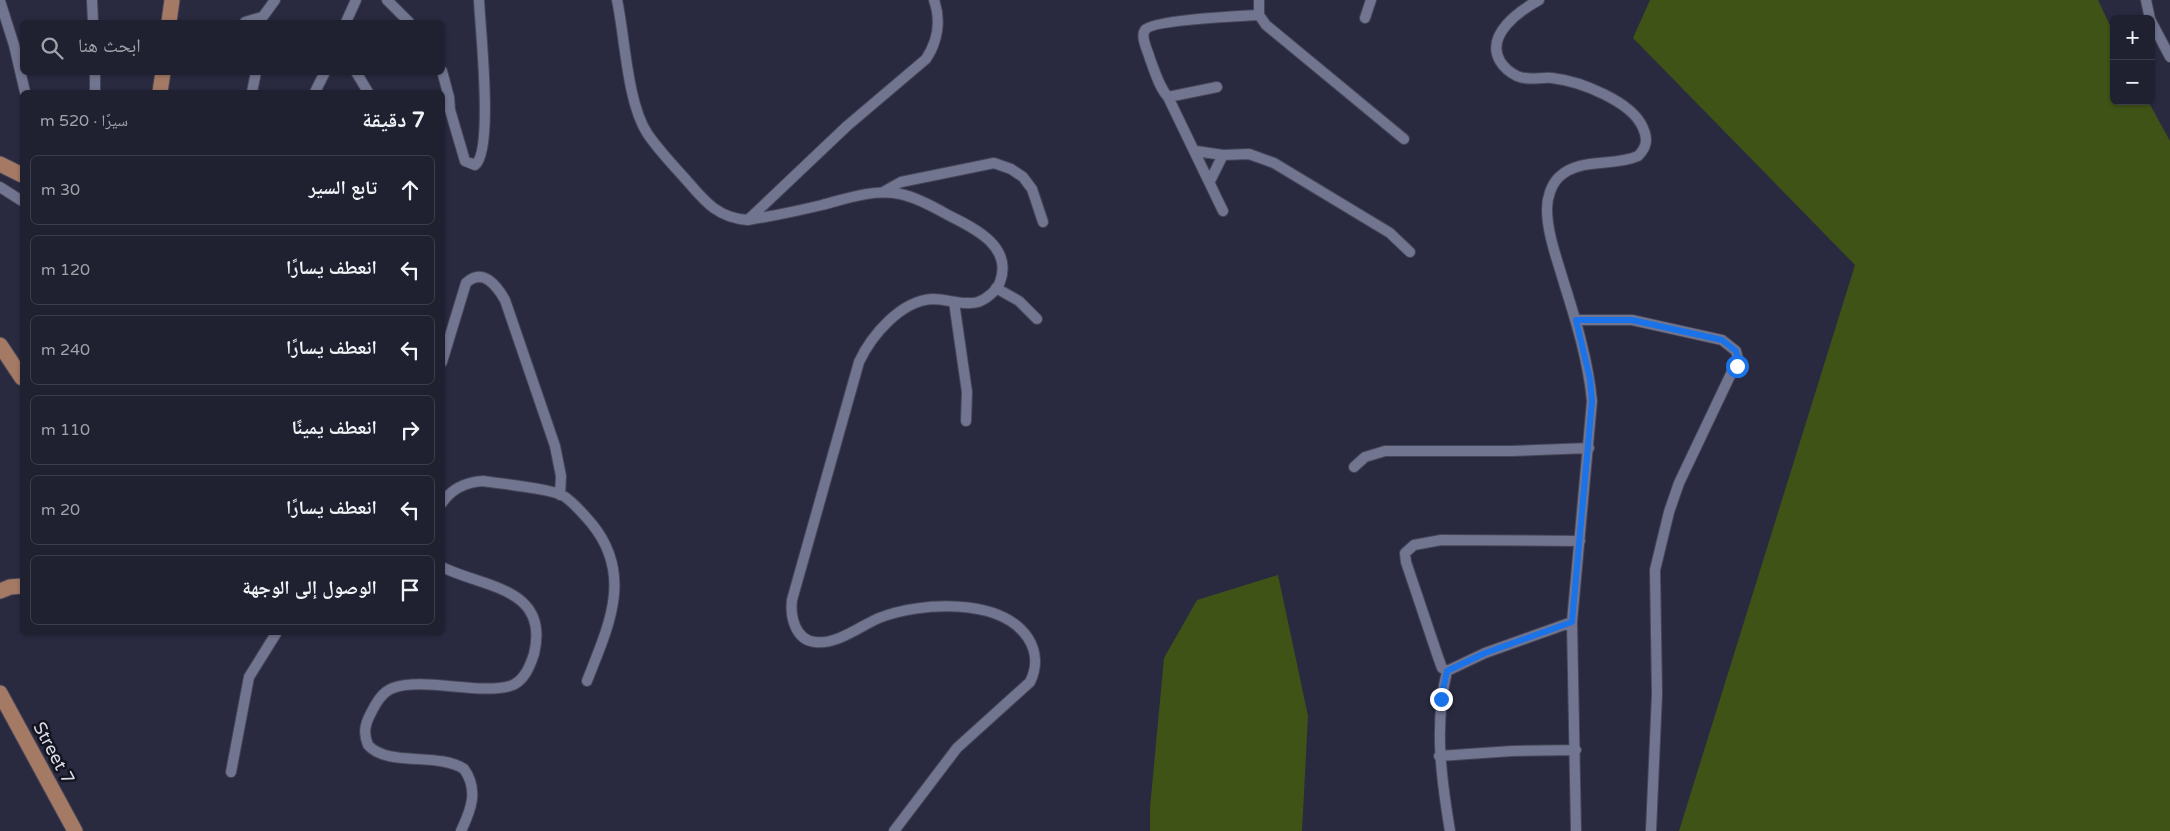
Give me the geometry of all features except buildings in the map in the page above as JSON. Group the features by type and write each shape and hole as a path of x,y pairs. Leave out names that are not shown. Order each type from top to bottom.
{"main road":[{"path":"169,20 172,0"},
{"path":"160,90 163,75"},
{"path":"0,164 20,174"},
{"path":"0,345 20,375"},
{"path":"0,591 10,587 20,586"},
{"name":"Street 7","path":"0,693 75,831"}],"street":[{"path":"92,0 93,20"},
{"path":"261,20 275,0"},
{"path":"347,20 356,0"},
{"path":"387,0 407,20"},
{"path":"443,75 449,97 450,110 465,161 475,165 480,157 485,114 479,0"},
{"path":"617,0 633,93 646,132 703,198 729,218 748,220 860,194 883,192 901,194 987,237 1001,256 1003,272 996,288 986,298 978,302 930,299 909,307 879,329 866,348 859,362 792,600 793,622 801,634 814,642 831,640 878,619 904,610 943,606 972,608 990,612 1008,620 1018,626 1032,646 1035,672 1030,682 957,748 894,831"},
{"path":"748,220 848,126 926,59 933,48 937,33 938,12 934,0"},
{"path":"1259,0 1259,15 1266,25 1404,139"},
{"path":"1365,18 1371,0"},
{"path":"1539,0 1528,6 1504,27 1496,48 1501,63 1516,76 1526,79 1564,80 1580,84 1607,96 1634,115 1642,126 1646,137 1646,146 1638,156 1585,165 1569,170 1559,177 1552,186 1548,198 1548,220 1576,320 1590,379 1592,401 1590,448 1572,622 1576,750 1576,831"},
{"path":"2146,0 2150,15"},
{"path":"0,1 20,71"},
{"path":"1223,211 1196,151 1160,85 1143,37 1147,28 1168,22 1259,15"},
{"path":"2155,28 2170,57"},
{"path":"21,75 25,90"},
{"path":"95,75 95,90"},
{"path":"253,90 256,75"},
{"path":"316,90 324,75"},
{"path":"358,75 367,90"},
{"path":"1168,97 1218,87"},
{"path":"1196,151 1223,155 1250,154 1274,163 1390,233 1410,252"},
{"path":"1210,181 1223,155"},
{"path":"883,192 901,182 994,163 1011,169 1022,177 1032,189 1043,222"},
{"path":"0,188 20,200"},
{"path":"445,352 463,290 471,279 487,278 500,290 505,300 555,446 561,476 560,495"},
{"path":"996,288 1019,301 1037,319"},
{"path":"954,302 967,392 966,421"},
{"path":"1576,320 1632,320 1722,340 1736,351 1738,359 1679,483 1669,512 1655,570 1657,694 1651,831"},
{"path":"1354,467 1365,457 1385,451 1590,448"},
{"path":"445,498 448,494 461,486 483,481 560,495 576,506 602,538 615,578 611,615 586,681"},
{"path":"1447,671 1440,663 1406,562 1405,553 1408,549 1416,544 1441,540 1580,540"},
{"path":"445,569 457,575 506,590 528,607 536,631 535,648 528,669 518,681 500,688 413,686 394,688 379,699 368,720 364,733 368,745 379,753 446,761 464,769 473,786 473,797 461,831"},
{"path":"1447,671 1485,653 1572,622"},
{"path":"230,772 249,677 275,635"},
{"path":"1447,671 1441,699 1439,756 1450,831"},
{"path":"1439,756 1484,752 1576,750"}],"green space":[{"path":"1650,0 2098,0 2110,26 2110,105 2150,105 2170,141 2170,831 1679,831 1855,265 1633,38"},
{"path":"1278,575 1308,716 1302,831 1150,831 1150,808 1164,658 1197,600"}],"route":[{"path":"1441,699 1447,671 1485,653 1572,622 1590,448 1592,401 1590,379 1576,320 1612,319 1654,323 1722,340 1730,344 1738,354 1737,366"}]}
